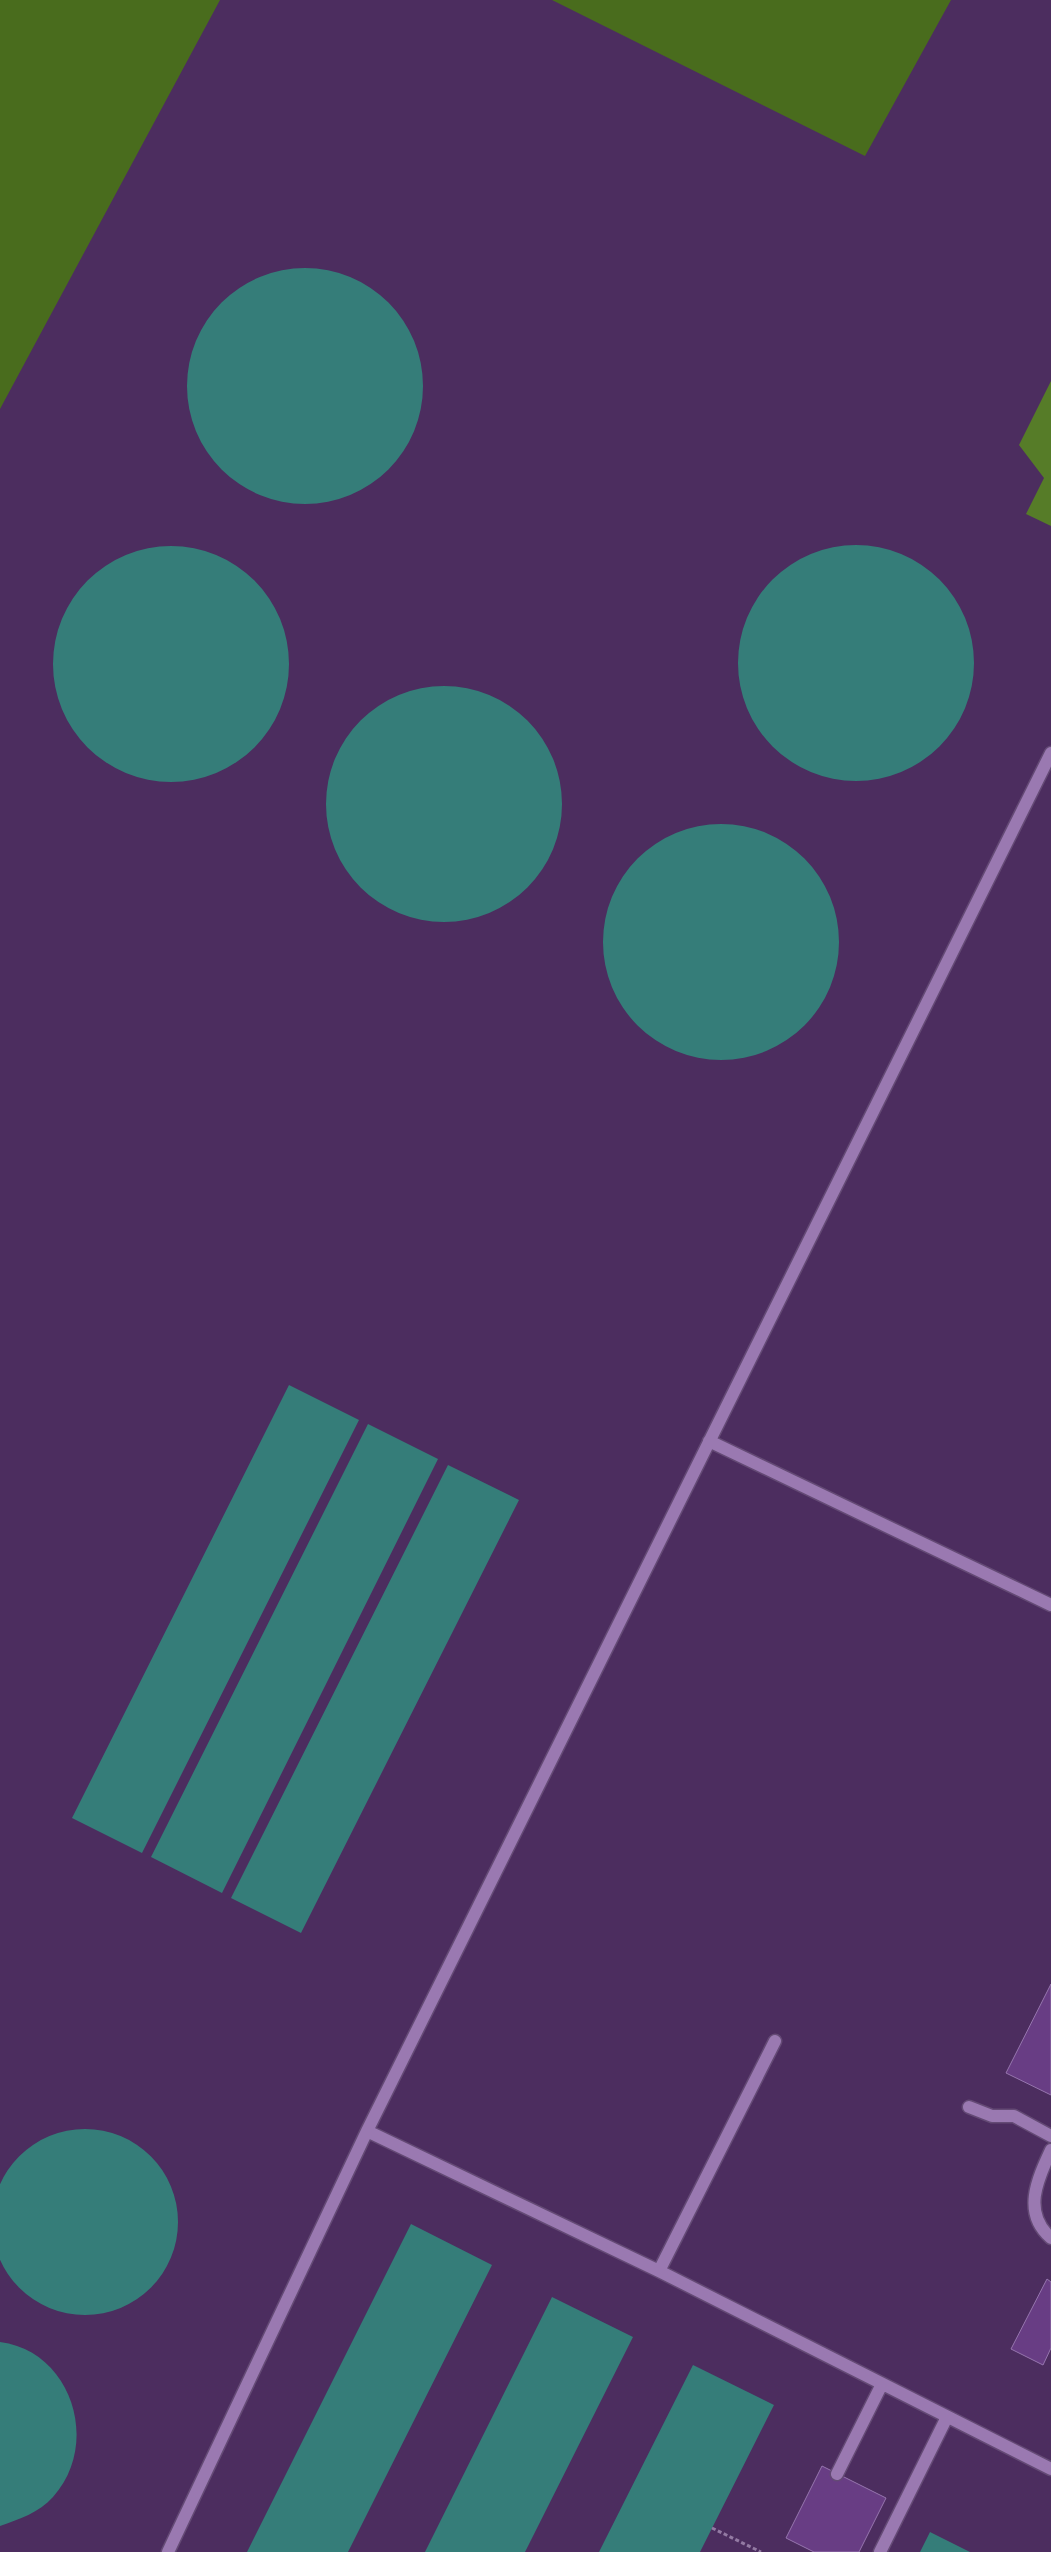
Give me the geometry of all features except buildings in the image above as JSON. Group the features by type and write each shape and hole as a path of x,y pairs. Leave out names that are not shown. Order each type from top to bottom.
{"lane":[{"path":"168,2552 367,2131 1051,753"},
{"path":"709,1441 1051,1605"},
{"path":"659,2271 775,2041"},
{"path":"969,2107 992,2116 1014,2116 1051,2136"},
{"path":"367,2131 659,2271 1051,2469"},
{"path":"1051,2150 1044,2165 1032,2204 1036,2219 1043,2231 1051,2238"},
{"path":"837,2474 882,2384"},
{"path":"880,2552 947,2417"}],"path":[{"path":"712,2528 761,2552"}],"green space":[{"path":"0,0 220,0 0,409"},
{"path":"552,0 951,0 865,156"},
{"path":"1051,381 1051,526 1026,514 1044,478 1019,445"}],"shaded area":[{"path":"305,268 328,270 361,282 380,295 396,311 409,330 418,352 423,386 421,409 409,442 396,461 380,477 361,490 339,499 305,504 282,502 249,490 230,477 214,461 201,442 192,420 187,386 189,363 201,330 214,311 230,295 249,282 271,273"},
{"path":"856,545 879,547 912,559 931,572 947,588 960,607 969,629 974,663 972,686 960,719 947,738 931,754 912,767 890,776 856,781 833,779 800,767 781,754 765,738 752,719 743,697 738,663 740,640 752,607 765,588 781,572 800,559 822,550"},
{"path":"171,546 194,548 227,560 246,573 262,589 275,608 284,630 289,664 287,687 275,720 262,739 246,755 227,768 205,777 171,782 148,780 115,768 96,755 80,739 67,720 58,698 53,664 55,641 67,608 80,589 96,573 115,560 137,551"},
{"path":"444,686 467,688 500,700 519,713 535,729 548,748 557,770 562,804 560,827 548,860 535,879 519,895 500,908 478,917 444,922 421,920 388,908 369,895 353,879 340,860 331,838 326,804 328,781 340,748 353,729 369,713 388,700 410,691"},
{"path":"721,824 744,826 777,838 796,851 812,867 825,886 834,908 839,942 837,965 825,998 812,1017 796,1033 777,1046 755,1055 721,1060 698,1058 665,1046 646,1033 630,1017 617,998 608,976 603,942 605,919 617,886 630,867 646,851 665,838 687,829"},
{"path":"289,1385 359,1420 142,1853 72,1818"},
{"path":"368,1424 438,1459 222,1893 151,1857"},
{"path":"448,1465 519,1500 301,1933 231,1898"},
{"path":"85,2129 112,2133 129,2140 144,2150 157,2163 167,2178 174,2195 178,2222 174,2249 167,2266 157,2281 144,2294 129,2304 112,2311 85,2315 58,2311 41,2304 26,2294 13,2281 3,2266 -4,2249 -8,2222 -4,2195 3,2178 13,2163 26,2150 41,2140 58,2133"},
{"path":"411,2224 492,2265 348,2552 247,2552"},
{"path":"552,2297 633,2337 525,2552 425,2552"},
{"path":"0,2342 25,2349 45,2363 61,2381 72,2403 76,2427 75,2452 67,2475 53,2497 35,2511 0,2526"},
{"path":"693,2365 774,2405 700,2552 599,2552"},
{"path":"930,2532 970,2552 920,2552"}]}
